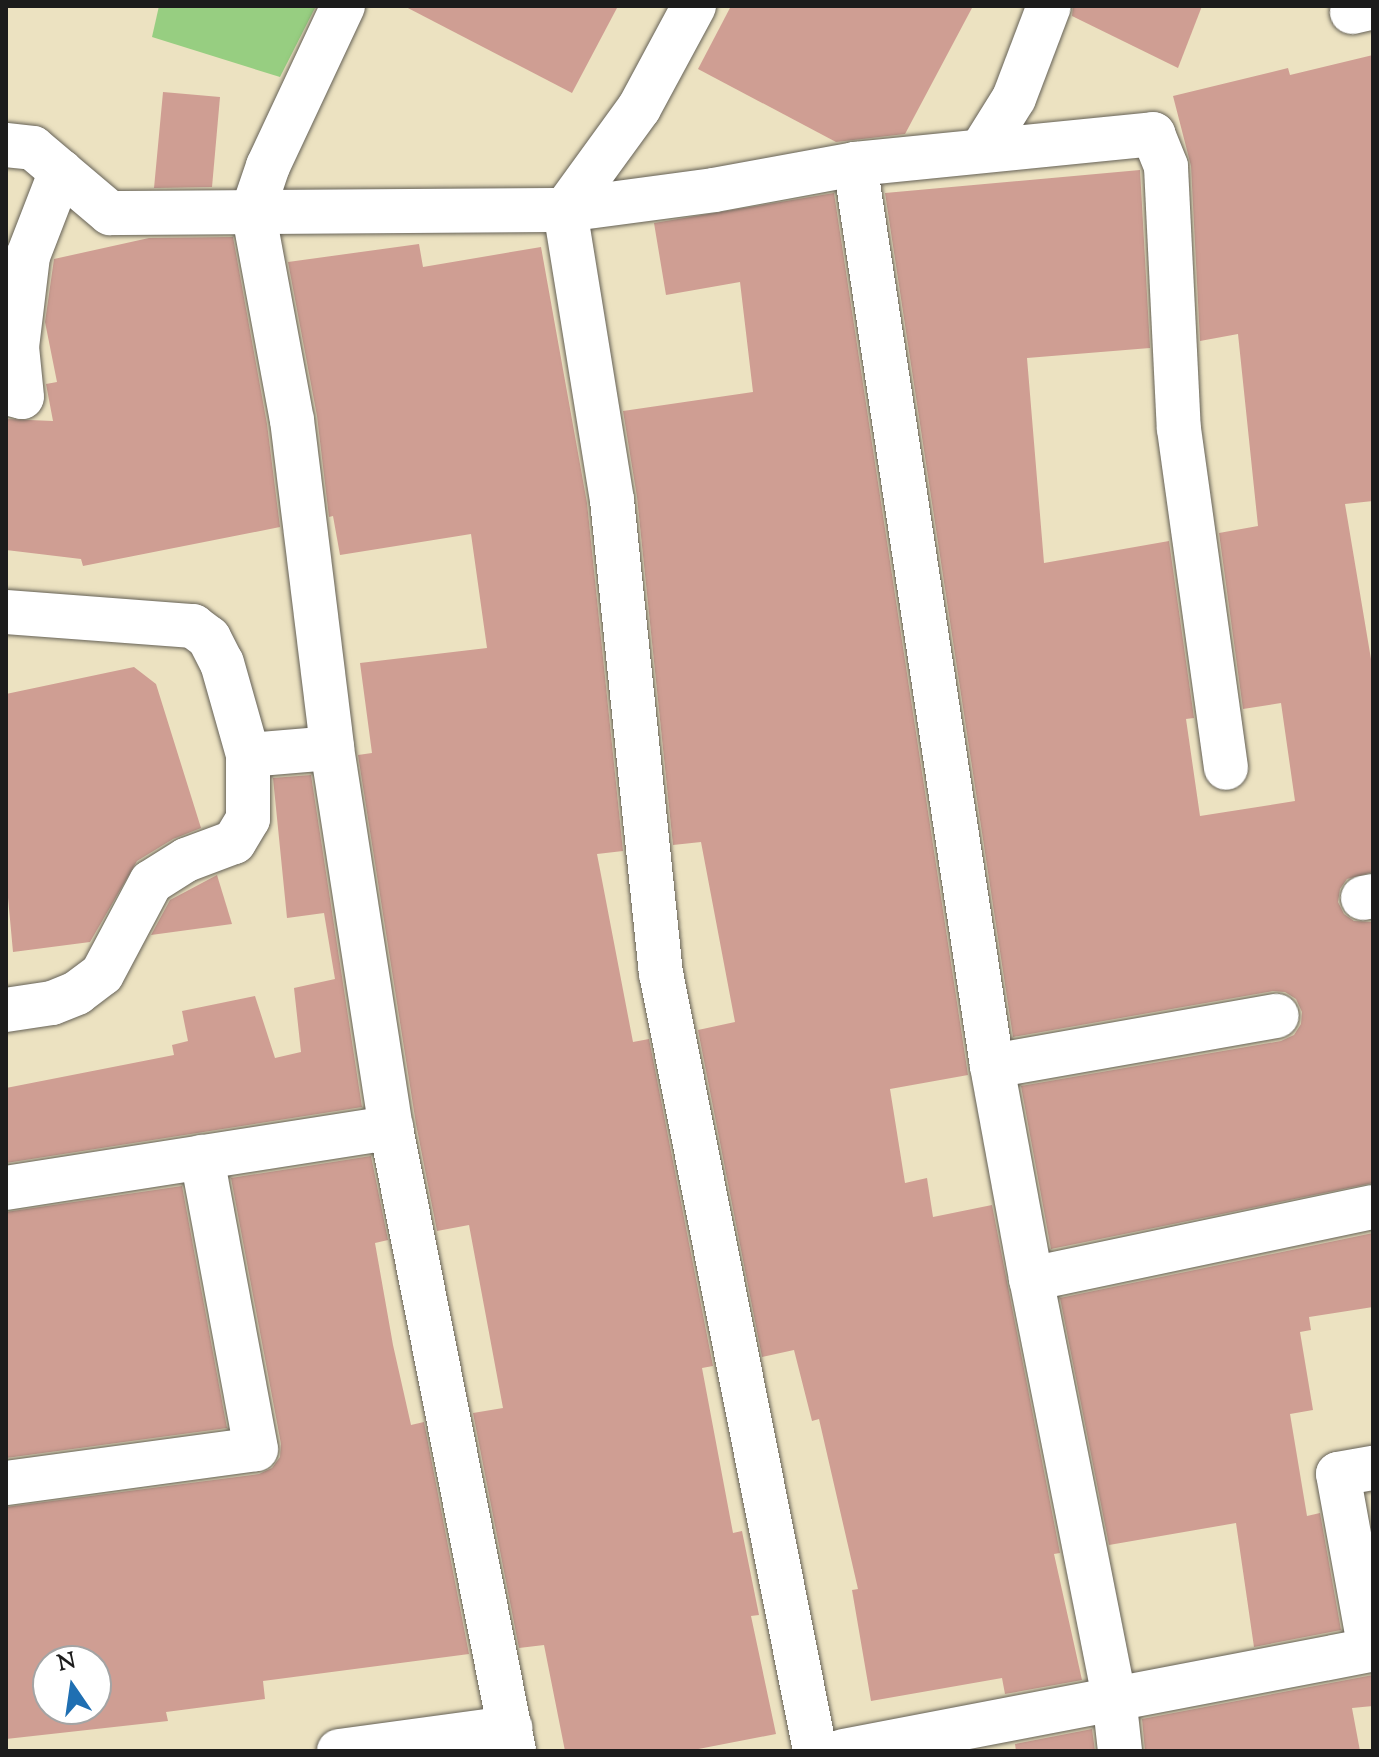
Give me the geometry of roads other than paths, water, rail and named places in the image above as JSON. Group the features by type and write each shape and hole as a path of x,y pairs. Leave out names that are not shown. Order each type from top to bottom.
{"street":[{"path":"339,1751 512,1739 391,1128 332,748 292,420 253,210 268,166 343,6"},
{"path":"694,6 639,108 565,210 612,500 661,973 815,1751"},
{"path":"981,151 1014,98 1049,6"},
{"path":"6,145 33,148 110,213 565,210 714,190 855,164 1153,134 1166,167 1179,429 1226,768"},
{"path":"855,164 992,1066 1114,1697 1120,1751"},
{"path":"6,393 22,397 17,347 28,256 61,171"},
{"path":"6,612 193,626 209,638 222,663 248,755 248,819 234,842 186,860 151,882 102,974 77,993 52,1003 6,1010"},
{"path":"248,755 332,748"},
{"path":"992,1066 1277,1016"},
{"path":"6,1188 391,1128"},
{"path":"6,1483 256,1449 202,1157"},
{"path":"1031,1279 1373,1207"},
{"path":"843,1751 1370,1650 1338,1474 1373,1468"}]}
